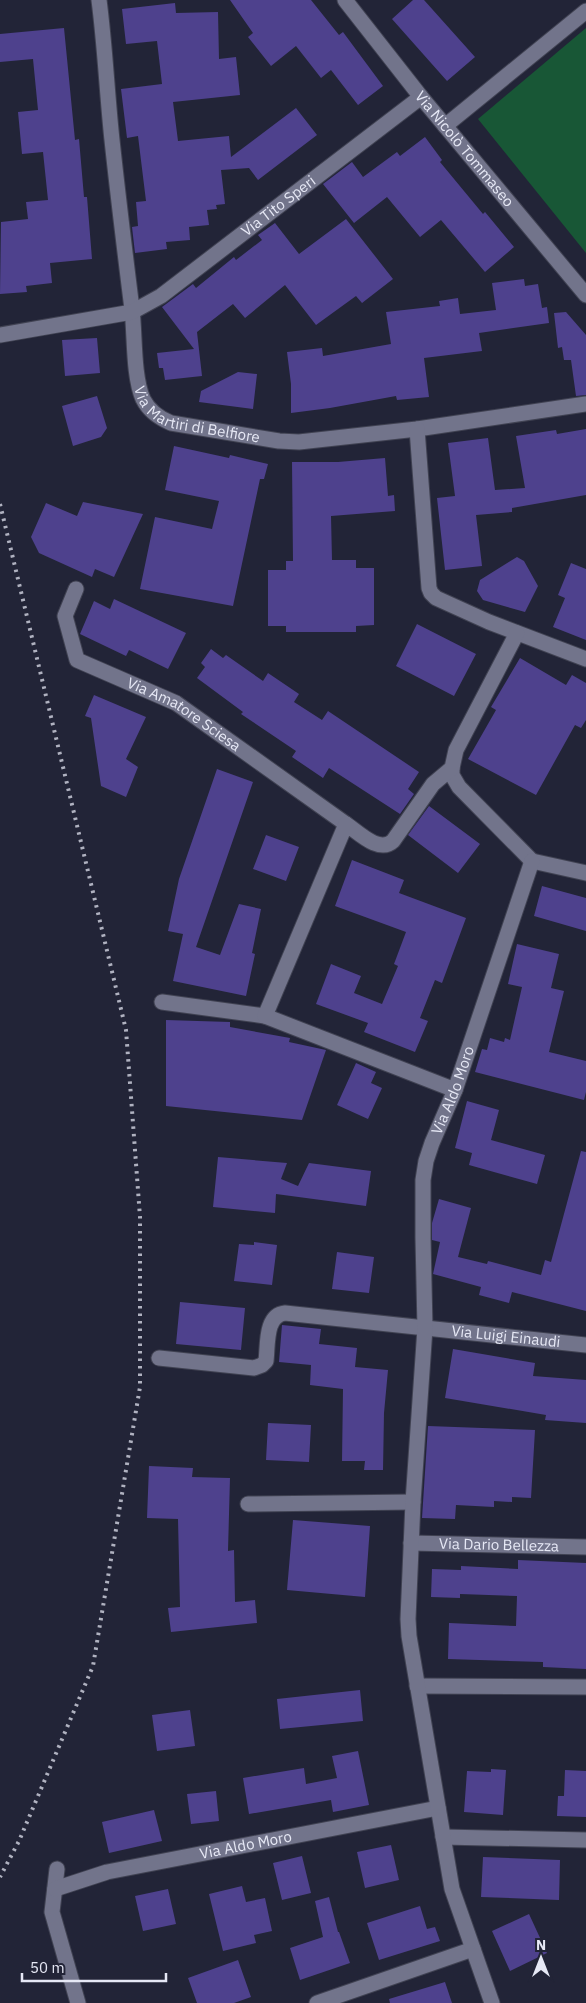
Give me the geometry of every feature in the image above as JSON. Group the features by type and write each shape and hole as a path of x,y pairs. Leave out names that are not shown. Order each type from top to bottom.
{"street":[{"name":"Via Martiri di Belfiore","path":"99,0 106,53 112,138 132,312 138,384 143,399 150,410 159,418 171,423 291,442 417,429 586,404"},
{"name":"Via Nicolò Tommaseo","path":"345,0 421,97 586,295"},
{"path":"445,126 586,11"},
{"name":"Via Tito Speri","path":"0,335 132,312 162,296 421,97"},
{"path":"417,429 429,588 431,593 436,598 471,614 586,659"},
{"name":"Via Amatore Sciesa","path":"76,589 65,616 77,660 176,703 378,845 390,844 433,784 452,768"},
{"path":"517,633 456,750 452,775 459,787 532,861 586,873"},
{"path":"265,1016 346,824"},
{"name":"Via Aldo Moro","path":"492,2003 452,1889 408,1628 413,1502 425,1328 423,1180 426,1161 432,1143 455,1090 532,861"},
{"path":"162,1002 265,1016 455,1090"},
{"path":"159,1358 254,1368 262,1366 266,1361 270,1324 274,1317 285,1313 425,1328"},
{"name":"Via Luigi Einaudi","path":"425,1328 586,1345"},
{"path":"248,1504 413,1502"},
{"name":"Via Dario Bellezza","path":"411,1544 586,1547"},
{"path":"417,1686 586,1687"},
{"name":"Via Aldo Moro","path":"55,1889 107,1872 438,1808"},
{"path":"444,1837 586,1840"},
{"path":"58,1869 52,1912 78,2003"},
{"path":"317,2003 474,1949"}],"green space":[{"path":"586,28 586,253 478,119"}],"building":[{"path":"230,0 311,0 339,35 343,32 383,86 358,105 331,70 321,78 296,46 271,66 248,37 253,33"},
{"path":"413,0 424,0 475,57 447,81 392,19"},
{"path":"175,3 176,13 218,12 219,59 236,57 240,95 173,102 178,141 229,136 231,157 296,108 317,135 258,180 249,168 221,170 225,204 216,205 217,209 207,210 209,225 189,227 190,240 166,242 167,249 135,253 132,227 138,226 136,202 146,201 138,136 127,138 121,89 162,84 157,41 126,44 122,9"},
{"path":"64,28 75,140 79,139 84,197 87,197 92,259 50,263 52,283 26,286 27,292 0,294 1,222 28,219 26,202 48,200 43,152 22,154 18,112 38,110 33,59 0,62 0,34"},
{"path":"425,137 442,160 440,162 483,214 485,212 514,247 485,272 441,220 420,237 387,197 354,223 323,184 352,162 363,177 397,152 400,156"},
{"path":"346,219 393,279 362,303 356,296 316,325 285,285 245,318 233,304 197,332 202,376 165,380 163,368 159,368 157,353 194,349 162,307 193,284 196,288 234,257 236,260 262,240 258,235 275,223 299,254"},
{"path":"524,279 525,286 538,284 542,308 547,307 549,323 479,333 482,351 424,358 429,397 397,400 396,396 291,413 291,384 287,352 322,348 323,356 391,344 386,312 440,306 439,301 458,298 460,314 496,310 492,283"},
{"path":"566,312 586,335 586,395 576,396 571,360 564,360 562,347 558,348 554,313"},
{"path":"97,338 100,373 65,376 62,340"},
{"path":"238,372 257,374 253,409 199,402 201,391"},
{"path":"97,396 107,428 101,437 73,446 62,406"},
{"path":"586,429 586,495 512,508 512,512 476,515 482,566 445,570 437,498 455,496 448,443 488,438 495,490 525,488 516,436 556,430 557,434"},
{"path":"174,446 229,458 230,455 268,464 264,479 260,479 233,606 140,589 155,517 212,529 219,501 165,490"},
{"path":"385,458 388,496 394,495 395,511 331,516 332,560 356,560 356,568 374,568 374,625 356,626 356,632 286,632 286,626 268,626 268,570 286,570 286,561 293,561 292,462 338,462"},
{"path":"83,502 143,514 114,577 95,569 92,577 39,553 31,537 46,503 77,516"},
{"path":"517,557 524,561 538,586 525,612 483,600 477,591 480,580"},
{"path":"571,563 586,569 586,640 553,627 565,598 558,595"},
{"path":"114,599 186,633 168,669 129,650 126,656 80,634 94,601 110,609"},
{"path":"417,624 476,654 454,696 396,666"},
{"path":"211,649 223,658 226,655 263,681 268,673 299,694 294,702 322,720 328,711 419,772 408,789 414,794 400,814 329,768 323,778 292,757 296,751 241,714 243,712 197,678 205,667 201,663"},
{"path":"520,658 566,685 572,675 586,683 586,720 581,728 575,725 536,795 468,759 496,710 491,707"},
{"path":"94,695 146,717 126,759 138,767 126,797 101,786 91,718 85,716"},
{"path":"217,769 253,782 196,947 220,955 239,904 261,909 252,953 255,954 246,996 173,981 183,934 168,931 179,879"},
{"path":"429,806 480,844 458,873 408,835"},
{"path":"266,835 299,847 286,881 253,869"},
{"path":"352,860 404,880 399,893 466,918 442,983 435,980 420,1018 428,1021 415,1052 364,1032 368,1023 316,1004 331,964 361,976 354,993 382,1004 398,966 394,964 406,932 335,906"},
{"path":"542,886 586,898 586,931 534,916"},
{"path":"517,944 559,954 551,988 564,991 549,1052 586,1061 586,1092 584,1100 475,1072 482,1049 487,1050 490,1038 504,1042 505,1038 510,1040 522,987 508,984"},
{"path":"166,1020 230,1022 230,1027 290,1038 289,1042 326,1050 302,1120 166,1106"},
{"path":"356,1063 376,1072 371,1083 382,1088 368,1119 337,1105"},
{"path":"467,1101 499,1110 491,1140 545,1155 537,1184 469,1165 472,1153 455,1148"},
{"path":"581,1151 586,1152 586,1311 512,1292 509,1303 479,1295 481,1287 433,1274 440,1242 432,1240 432,1223 439,1199 471,1208 458,1257 487,1264 488,1261 541,1275 545,1260 551,1262"},
{"path":"218,1157 287,1163 281,1179 298,1186 309,1163 371,1171 366,1206 276,1194 275,1213 213,1207"},
{"path":"254,1242 277,1245 272,1285 234,1281 239,1244 254,1245"},
{"path":"337,1252 374,1257 369,1293 332,1289"},
{"path":"180,1302 245,1308 241,1350 176,1344"},
{"path":"282,1325 321,1329 319,1344 357,1348 355,1367 388,1370 384,1413 383,1470 364,1470 365,1461 342,1461 343,1389 310,1385 311,1365 279,1362"},
{"path":"453,1349 535,1363 533,1376 586,1380 586,1423 545,1420 546,1415 445,1398"},
{"path":"268,1423 311,1425 309,1462 266,1460"},
{"path":"428,1426 535,1430 531,1498 512,1497 512,1502 494,1501 494,1507 456,1505 455,1519 422,1518"},
{"path":"149,1466 193,1468 192,1477 230,1478 228,1551 234,1550 235,1602 255,1600 257,1623 171,1632 168,1608 180,1607 178,1519 147,1518"},
{"path":"293,1520 370,1526 365,1597 287,1590"},
{"path":"518,1560 586,1563 586,1669 543,1667 543,1662 448,1659 449,1623 516,1626 517,1596 460,1594 460,1598 431,1597 432,1569 461,1570 461,1566 518,1569"},
{"path":"360,1690 363,1721 280,1729 277,1699"},
{"path":"190,1710 195,1746 157,1751 152,1715"},
{"path":"358,1751 369,1805 333,1812 331,1800 249,1814 243,1778 304,1768 306,1784 337,1778 332,1756"},
{"path":"491,1769 506,1770 503,1815 464,1812 467,1771 491,1772"},
{"path":"565,1770 586,1771 586,1817 557,1816 558,1796 564,1796"},
{"path":"216,1791 219,1821 191,1824 187,1794"},
{"path":"154,1810 162,1841 109,1853 102,1822"},
{"path":"391,1845 399,1880 365,1888 357,1852"},
{"path":"302,1856 311,1893 282,1900 273,1863"},
{"path":"483,1857 560,1860 559,1900 481,1897"},
{"path":"242,1886 246,1902 265,1898 272,1931 254,1935 256,1943 223,1951 209,1894"},
{"path":"168,1889 176,1924 143,1931 135,1896"},
{"path":"329,1897 338,1932 350,1963 300,1980 290,1948 323,1937 315,1901"},
{"path":"420,1906 427,1929 435,1927 440,1941 379,1960 367,1923"},
{"path":"529,1914 547,1953 510,1971 492,1931"},
{"path":"238,1960 251,1997 234,2003 197,2003 188,1978"},
{"path":"445,1982 452,2003 390,2003 389,1999"}],"railway":[{"path":"0,504 126,1030 140,1217 140,1387 93,1666 19,1841 0,1877"}]}
